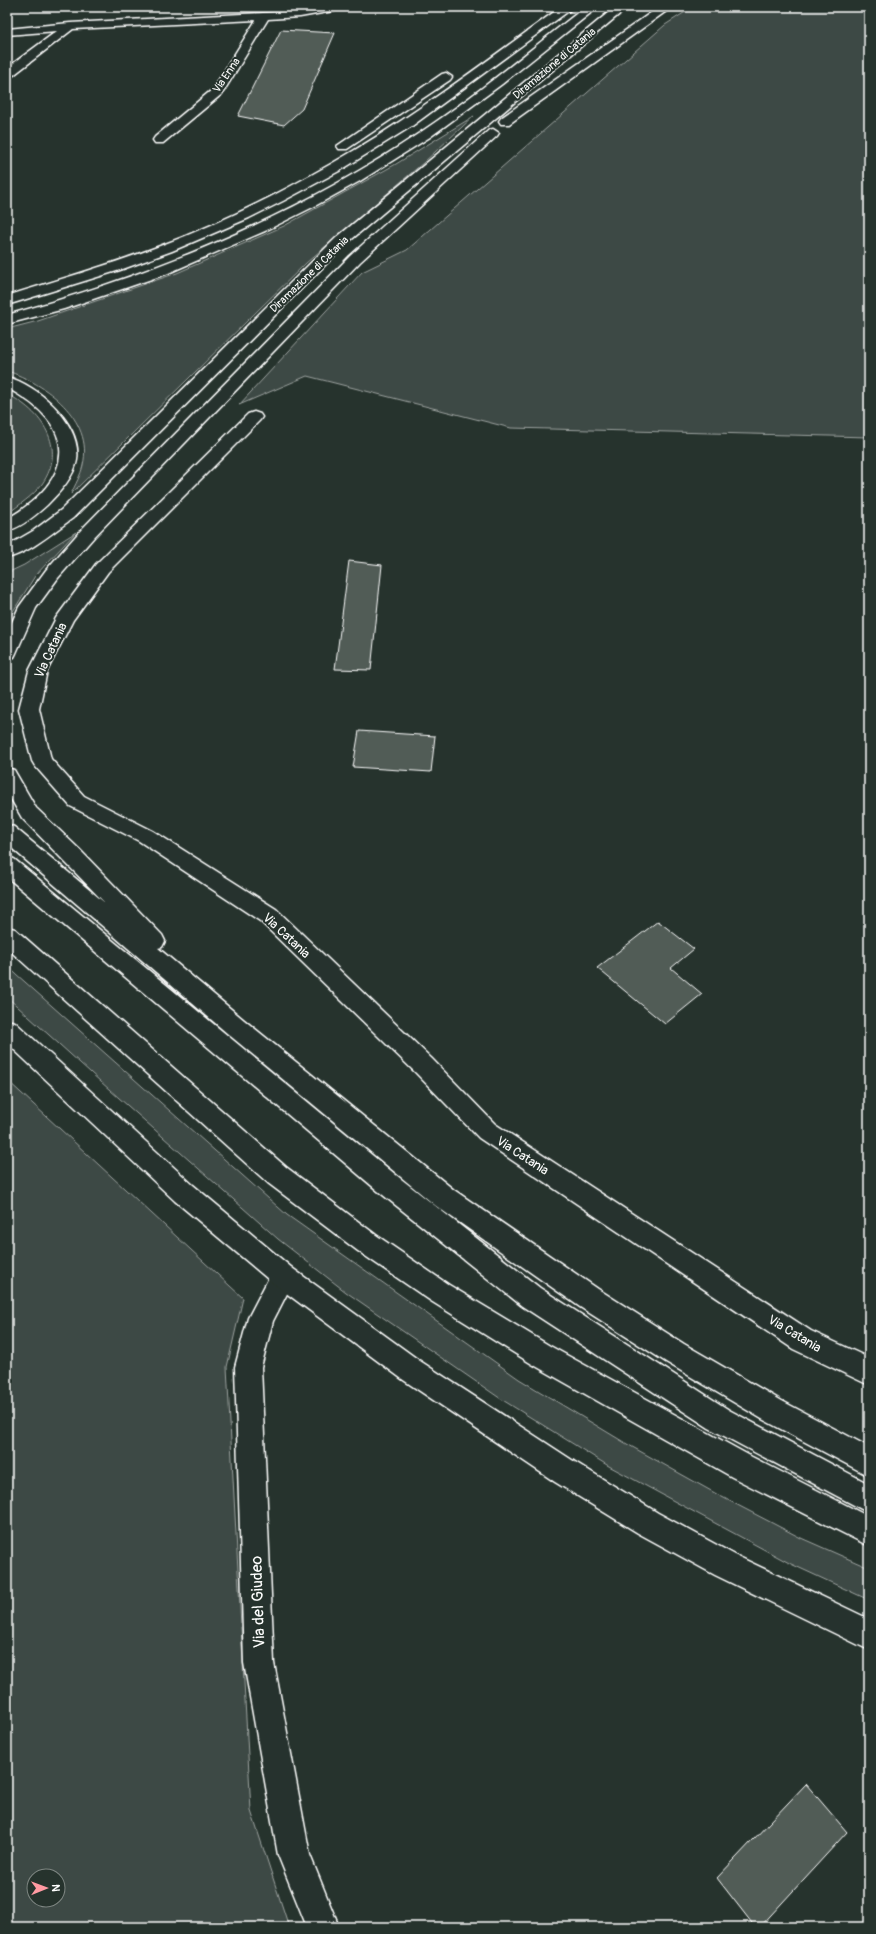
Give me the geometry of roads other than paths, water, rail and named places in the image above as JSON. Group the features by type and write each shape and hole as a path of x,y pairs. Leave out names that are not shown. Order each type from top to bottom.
{"main road":[{"path":"7,32 70,26 300,14 339,7"},
{"path":"7,301 115,267 167,248 237,218 278,198 336,167 408,123 568,7"},
{"path":"7,320 135,280 236,239 319,198 388,159 434,130 592,7"},
{"name":"Diramazione di Catania","path":"7,553 39,535 67,514 341,242 622,7"},
{"path":"409,185 507,120 666,7"},
{"name":"Via Enna","path":"159,140 218,91 264,16"},
{"path":"7,74 70,26"},
{"path":"7,653 28,607 52,574 88,533 355,259 507,120 566,53"},
{"path":"336,151 455,70"},
{"path":"278,198 317,164"},
{"path":"7,382 26,391 42,403 57,419 65,435 69,450 67,466 58,483 40,502 7,526"},
{"name":"Via Catania","path":"254,417 102,568 65,618 38,671 29,709 42,761 77,801 146,836 268,915 424,1066 487,1131 802,1340 869,1372"},
{"path":"7,775 29,813 72,855 236,1027"},
{"path":"7,832 236,1027 445,1198 589,1298 675,1353 772,1410 869,1462"},
{"path":"7,865 387,1183 531,1297 719,1420 869,1499"},
{"path":"7,935 277,1175 367,1243 440,1293 541,1355 695,1441 869,1532"},
{"path":"7,1029 184,1193 283,1276 411,1370 565,1472 622,1507 725,1565 869,1635"},
{"name":"Via del Giudeo","path":"283,1276 260,1318 248,1367 260,1663 294,1856 323,1927"}]}
